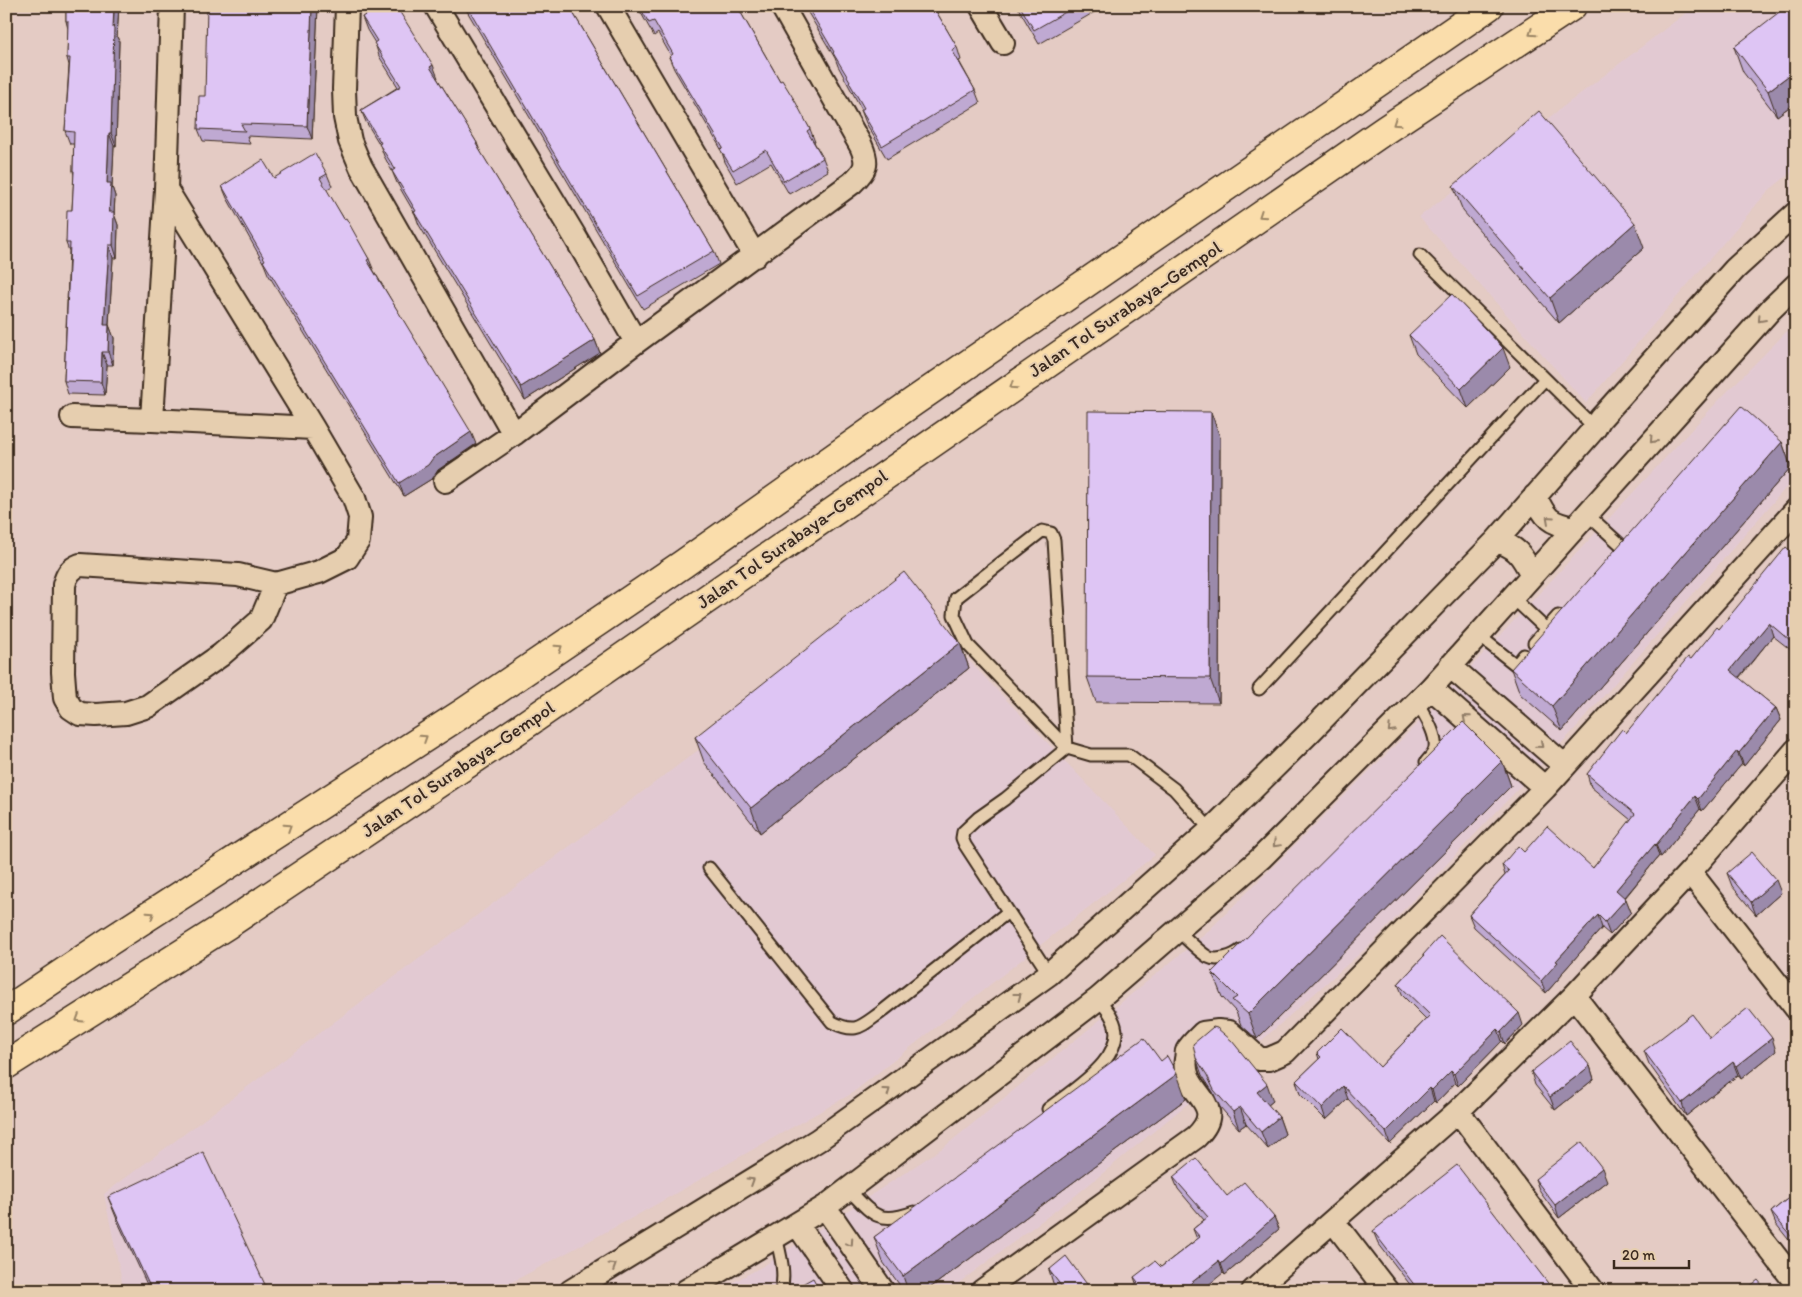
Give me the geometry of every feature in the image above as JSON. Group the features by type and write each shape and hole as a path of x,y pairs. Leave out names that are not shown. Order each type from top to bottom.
{"highway":[{"path":"6,1011 110,941 522,673 683,564 970,363 1489,6"},
{"name":"Jalan Tol Surabaya–Gempol","path":"17,1058 227,925 519,729 1377,136 1572,6"}],"street":[{"path":"152,420 166,189 172,6"},
{"path":"347,6 344,89 345,117 350,141 361,167 514,434"},
{"path":"436,6 636,342"},
{"path":"608,6 755,256"},
{"path":"445,481 514,434 636,342 755,256 863,173 866,157 861,146 782,6"},
{"path":"981,6 1003,43"},
{"path":"166,189 314,428 354,498 360,517 358,541 347,558 319,572 276,584 238,575 80,565 73,568 67,575 64,585 64,698 71,708 80,714 96,716 126,713 148,706 221,655 261,620 276,584"},
{"path":"571,1291 818,1140 1048,974 1211,830 1309,733 1496,541 1595,428 1600,419 1735,269 1796,213"},
{"path":"686,1291 825,1207 1098,999 1261,858 1424,695 1770,309 1796,285"},
{"path":"72,416 314,428"},
{"path":"1535,496 1543,513 1556,524 1580,521"},
{"path":"982,1291 1196,1137 1205,1128 1209,1119 1209,1110 1188,1077 1185,1067 1188,1051 1203,1033 1230,1032 1259,1059 1269,1058 1285,1052 1545,788 1796,510"},
{"path":"1496,541 1510,545 1523,556 1532,575"},
{"path":"1450,666 1565,766"},
{"path":"1424,695 1545,788"},
{"path":"1253,1291 1458,1111 1574,996 1690,872 1796,750"},
{"path":"1690,872 1796,1008"},
{"path":"1574,996 1796,1283"},
{"path":"1458,1111 1593,1291"},
{"path":"825,1207 883,1291"},
{"path":"1333,1221 1386,1291"},
{"path":"797,1224 843,1291"}],"lane":[{"path":"1420,255 1595,428"},
{"path":"1259,689 1546,379"},
{"path":"1580,521 1621,545"},
{"path":"1067,748 1054,540 1051,533 1042,531 956,598 954,615 968,645 1067,748 1091,755 1129,755 1174,789 1211,830"},
{"path":"1512,597 1546,629"},
{"path":"1478,635 1516,665 1565,608"},
{"path":"1416,774 1432,756 1435,748 1427,720 1424,695"},
{"path":"1048,974 965,846 962,838 963,832 978,818 1005,799 1067,748"},
{"path":"709,868 832,1022 846,1029 860,1027 880,1013 1008,912"},
{"path":"1178,931 1209,958 1236,955 1251,943"},
{"path":"1041,1115 1102,1066 1113,1050 1117,1034 1113,1018 1098,999"},
{"path":"848,1189 866,1208 883,1218 896,1218 916,1212 924,1206"},
{"path":"776,1236 784,1281 781,1291"}],"shaded area":[{"path":"1695,6 1796,6 1796,169 1768,191 1586,403 1419,217"},
{"path":"1796,322 1796,476 1573,731 1375,940 1225,1073 1075,1196 948,1291 717,1291 765,1265 944,1147 1204,935 1429,712 1720,399"},
{"path":"906,595 1155,855 851,1094 632,1218 495,1291 124,1291 104,1194"}],"building":[{"path":"66,6 114,6 111,133 109,133 107,183 111,183 109,212 114,212 113,245 109,245 104,325 109,325 108,352 102,352 101,382 64,381 70,243 66,243 67,210 72,210 74,171 74,132 65,131 70,58 67,58 68,21 66,21"},
{"path":"207,6 312,6 307,126 241,124 245,131 198,129 199,96 205,96"},
{"path":"380,6 396,6 433,65 430,67 595,340 521,387 414,212 416,211 392,171 395,169 361,110 401,86 374,43 377,41 362,17"},
{"path":"467,6 569,6 714,251 638,296"},
{"path":"639,6 737,6 780,81 782,80 795,101 810,129 807,131 823,158 784,181 766,150 733,170 720,149 723,148 669,57 673,54 654,21 649,23"},
{"path":"807,6 933,6 957,47 952,50 975,90 882,146 861,110 864,108 850,81"},
{"path":"1020,6 1076,6 1034,30"},
{"path":"1787,6 1796,6 1796,70 1768,91 1734,47"},
{"path":"1539,111 1635,223 1550,298 1453,186"},
{"path":"315,153 327,174 320,178 344,219 346,218 369,259 367,260 471,432 433,458 428,465 399,483 263,261 265,260 222,186 263,160 274,178"},
{"path":"1452,294 1503,348 1461,389 1409,335"},
{"path":"1741,406 1782,442 1552,706 1511,669"},
{"path":"1088,411 1211,412 1210,678 1087,677"},
{"path":"1786,547 1796,555 1796,646 1769,623 1730,670 1776,708 1739,753 1737,751 1698,799 1695,796 1656,845 1616,890 1626,899 1605,922 1598,915 1556,961 1558,962 1541,981 1469,915 1509,871 1502,865 1518,846 1524,852 1547,826 1593,868 1635,814 1587,774 1622,729 1626,733 1688,657 1691,659 1717,627 1719,629"},
{"path":"904,572 960,643 751,808 695,737"},
{"path":"1463,722 1502,761 1248,1014 1232,1000 1237,997 1212,972"},
{"path":"1796,834 1796,842 1792,837"},
{"path":"1752,852 1776,880 1751,902 1727,873"},
{"path":"1440,936 1519,1013 1501,1032 1498,1029 1454,1074 1451,1071 1432,1090 1430,1088 1386,1132 1343,1086 1322,1108 1296,1081 1321,1057 1317,1053 1342,1028 1380,1067 1430,1015 1398,984"},
{"path":"1748,1008 1772,1038 1736,1066 1733,1062 1682,1103 1644,1051 1692,1014 1710,1038"},
{"path":"1213,1027 1217,1028 1232,1041 1267,1084 1257,1092 1279,1117 1261,1132 1240,1107 1233,1112 1214,1090 1196,1058 1193,1044"},
{"path":"1144,1038 1161,1061 1167,1056 1177,1074 903,1276 874,1237"},
{"path":"1570,1041 1590,1066 1550,1097 1531,1072"},
{"path":"1796,1130 1796,1143 1790,1135"},
{"path":"1582,1142 1602,1168 1555,1205 1535,1179"},
{"path":"203,1152 268,1291 152,1291 108,1197"},
{"path":"1196,1158 1227,1196 1244,1182 1274,1217 1221,1264 1219,1261 1181,1291 1127,1291 1138,1282 1134,1277 1155,1261 1161,1267 1200,1237 1193,1229 1208,1217 1173,1177"},
{"path":"1457,1165 1554,1291 1419,1291 1373,1231"},
{"path":"1796,1192 1796,1242 1771,1212"},
{"path":"1066,1256 1092,1291 1065,1291 1049,1270"},
{"path":"813,1278 820,1291 790,1291"},
{"path":"1758,1280 1767,1291 1744,1291"}]}
